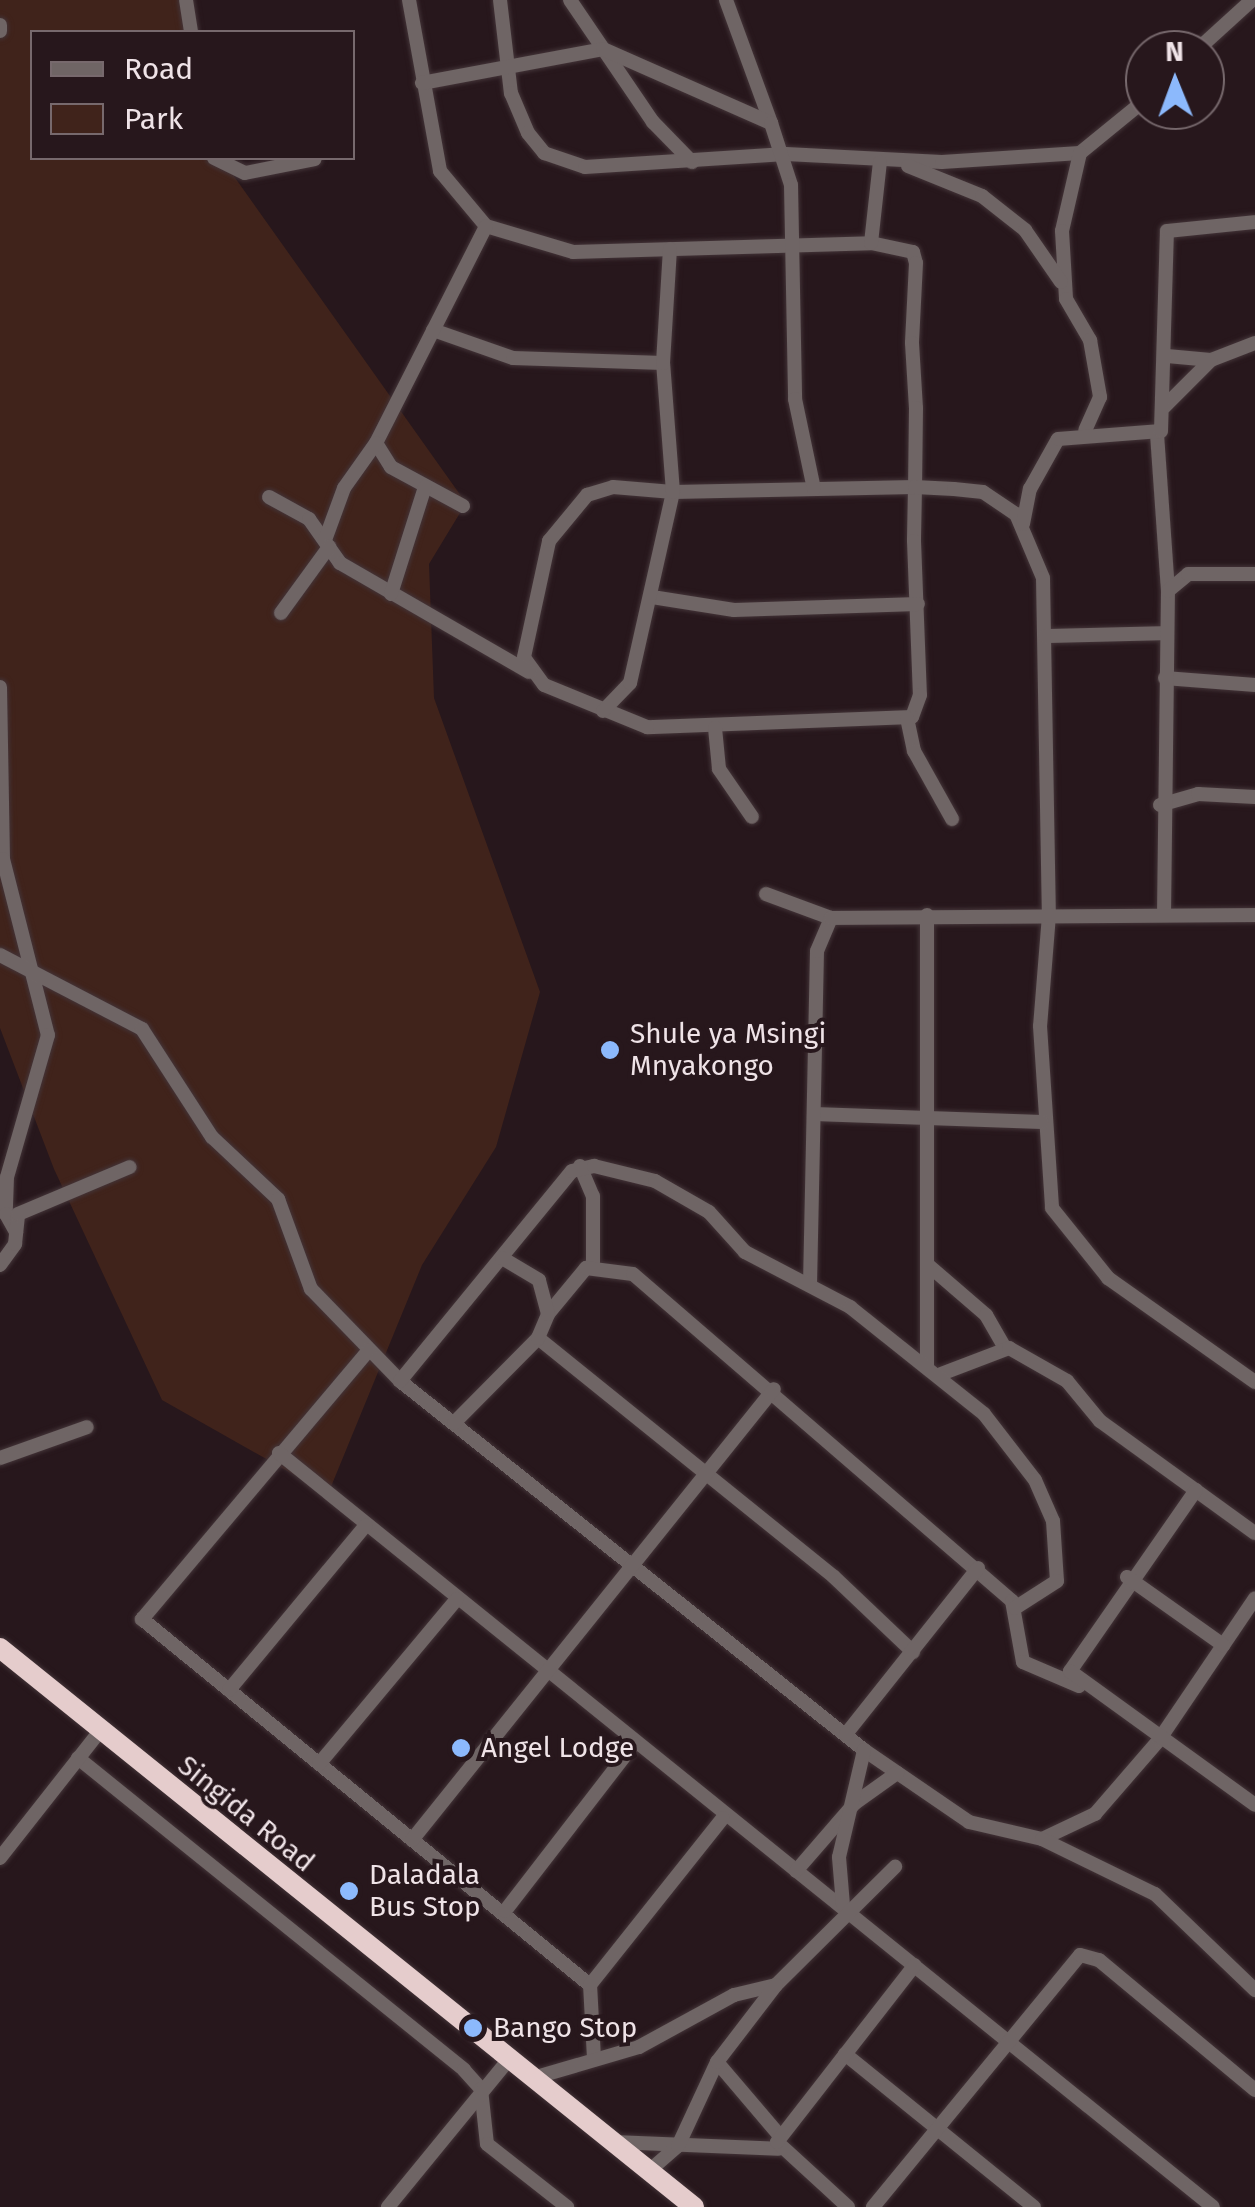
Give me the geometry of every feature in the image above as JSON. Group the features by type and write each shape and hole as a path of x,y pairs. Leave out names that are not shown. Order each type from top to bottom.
{"highway":[{"name":"Singida Road","path":"0,1648 99,1732 694,2207"}],"street":[{"path":"186,0 191,30"},
{"path":"409,0 440,171 486,226 573,252 902,244 916,264 915,487 920,694 907,718 914,751 952,820"},
{"path":"500,0 508,68 528,133 564,164 692,162 786,154 886,161 1080,153 1125,116"},
{"path":"570,0 603,49 692,162"},
{"path":"726,0 770,123 786,154 792,246 794,400 814,489"},
{"path":"1219,30 1252,0"},
{"path":"422,83 603,49 770,123"},
{"path":"1063,286 1062,231 1080,153"},
{"path":"218,160 245,173 310,160"},
{"path":"871,242 886,161"},
{"path":"886,161 982,196 1038,244 1063,286 1096,365 1100,409 1085,430"},
{"path":"1164,915 1160,805 1168,591 1158,434 1167,356 1168,231 1255,222"},
{"path":"281,613 327,543 344,488 376,443 486,226"},
{"path":"602,712 630,684 673,492 663,363 670,250"},
{"path":"433,330 514,358 663,363"},
{"path":"1164,407 1211,360 1255,343"},
{"path":"1167,356 1211,360"},
{"path":"1024,524 1030,489 1050,446 1085,430 1158,434"},
{"path":"376,443 391,467 463,506"},
{"path":"390,594 426,486"},
{"path":"529,672 523,646 541,564 564,516 614,487 673,492 915,487 983,492 1006,505 1024,524 1043,578 1049,916 1042,1122 1052,1208 1080,1251 1255,1382"},
{"path":"1006,505 1030,489"},
{"path":"269,497 303,514 327,543 390,594 602,712 646,726 715,728 907,718"},
{"path":"1168,591 1188,574 1255,574"},
{"path":"652,597 734,610 918,604"},
{"path":"1045,636 1164,634"},
{"path":"1165,678 1255,685"},
{"path":"0,688 3,859 48,1042 8,1178 6,1214 16,1232"},
{"path":"715,728 719,769 752,817"},
{"path":"1160,805 1198,794 1255,797"},
{"path":"766,894 831,918 1255,915"},
{"path":"927,916 928,1265 934,1371"},
{"path":"810,1285 818,938 831,918"},
{"path":"0,954 30,975 89,995 162,1051 212,1137 278,1200 311,1289 400,1381 897,1774 970,1822 1042,1839 1155,1894 1255,1990"},
{"path":"814,1114 926,1125 1042,1122"},
{"path":"400,1381 580,1166"},
{"path":"580,1166 655,1181 710,1212 744,1252 810,1285 934,1371 1035,1480 1053,1521 1057,1581 1015,1608"},
{"path":"580,1166 593,1196 594,1266"},
{"path":"1,1261 16,1232 18,1214 130,1167"},
{"path":"502,1258 539,1280 548,1314"},
{"path":"928,1265 986,1314 1006,1348 1066,1381 1100,1421 1255,1533"},
{"path":"454,1422 538,1338 570,1279 594,1266 633,1274 774,1389 978,1568 1015,1608 1023,1662 1079,1686 1255,1805"},
{"path":"538,1338 703,1478 834,1577 913,1652"},
{"path":"934,1371 1006,1348"},
{"path":"368,1351 142,1619 505,1911 590,1985"},
{"path":"412,1840 635,1570 774,1389"},
{"path":"0,1458 87,1427"},
{"path":"279,1453 723,1818 844,1907 1209,2206"},
{"path":"1079,1686 1071,1657 1126,1578 1196,1490"},
{"path":"229,1690 366,1525"},
{"path":"846,1734 978,1568"},
{"path":"1126,1578 1224,1644"},
{"path":"1042,1839 1095,1814 1159,1740 1255,1598"},
{"path":"319,1764 457,1599"},
{"path":"0,1858 99,1732"},
{"path":"505,1911 634,1744"},
{"path":"844,1907 839,1857 855,1803 864,1750"},
{"path":"78,1758 481,2089 487,2144 567,2207"},
{"path":"796,1871 855,1803 897,1774"},
{"path":"594,2058 590,1985 723,1818"},
{"path":"649,2171 678,2146 717,2062 776,1985 844,1907 894,1866"},
{"path":"873,2207 1063,1966 1090,1956 1255,2090"},
{"path":"779,2142 915,1965"},
{"path":"532,2078 594,2058 776,1985"},
{"path":"845,2054 1034,2207"},
{"path":"388,2207 509,2059"},
{"path":"717,2062 779,2142 848,2207"},
{"path":"613,2142 678,2146 779,2142"}],"green space":[{"path":"0,0 185,0 192,30 30,30 30,160 222,160 466,503 429,564 434,698 540,992 496,1147 422,1265 328,1494 162,1400 54,1169 0,1028"}],"place":[{"name":"Shule ya Msingi Mnyakongo","path":"610,1050"},
{"name":"Angel Lodge","path":"461,1748"},
{"name":"Daladala Bus Stop","path":"349,1891"},
{"name":"Bango Stop","path":"473,2028"}]}
